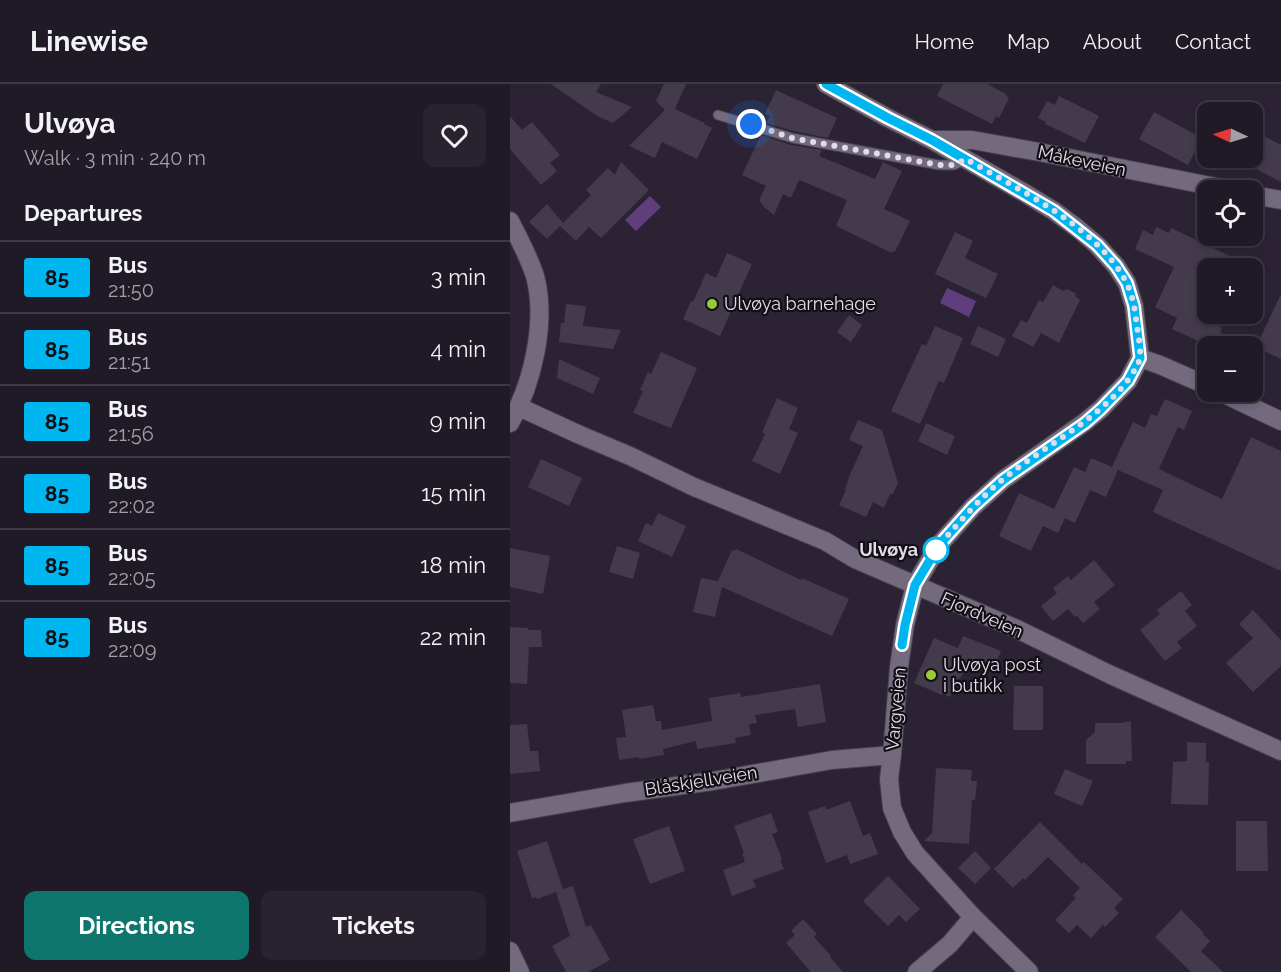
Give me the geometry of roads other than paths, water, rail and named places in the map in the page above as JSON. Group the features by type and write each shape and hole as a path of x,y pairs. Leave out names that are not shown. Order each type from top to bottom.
{"street":[{"path":"826,84 932,140 1054,211 1097,245 1127,283 1134,306 1140,358 1197,381"},
{"name":"Måkeveien","path":"932,140 972,140 1197,183"},
{"path":"1263,197 1281,200"},
{"path":"510,221 525,249 535,276 539,300 539,328 528,382 513,411"},
{"name":"Vargveien","path":"1029,972 973,917 915,854 892,808 889,779 905,625 915,585 939,545 973,507 1003,480 1085,423 1101,409 1128,381 1140,358"},
{"path":"1241,402 1281,421"},
{"name":"Fjordveien","path":"513,411 580,435 694,487 825,542 855,559 1017,629 1111,675 1281,751"},
{"name":"Blåskjellveien","path":"510,813 832,760 892,755"},
{"path":"917,972 950,944 973,917"},
{"path":"510,951 520,972"}],"lane":[{"path":"718,115 792,138 939,165 954,165 966,159"}],"place":[{"name":"Ulvøya barnehage","path":"712,304"},
{"name":"Ulvøya","path":"936,550"},
{"name":"Ulvøya post i butikk","path":"931,675"}]}
